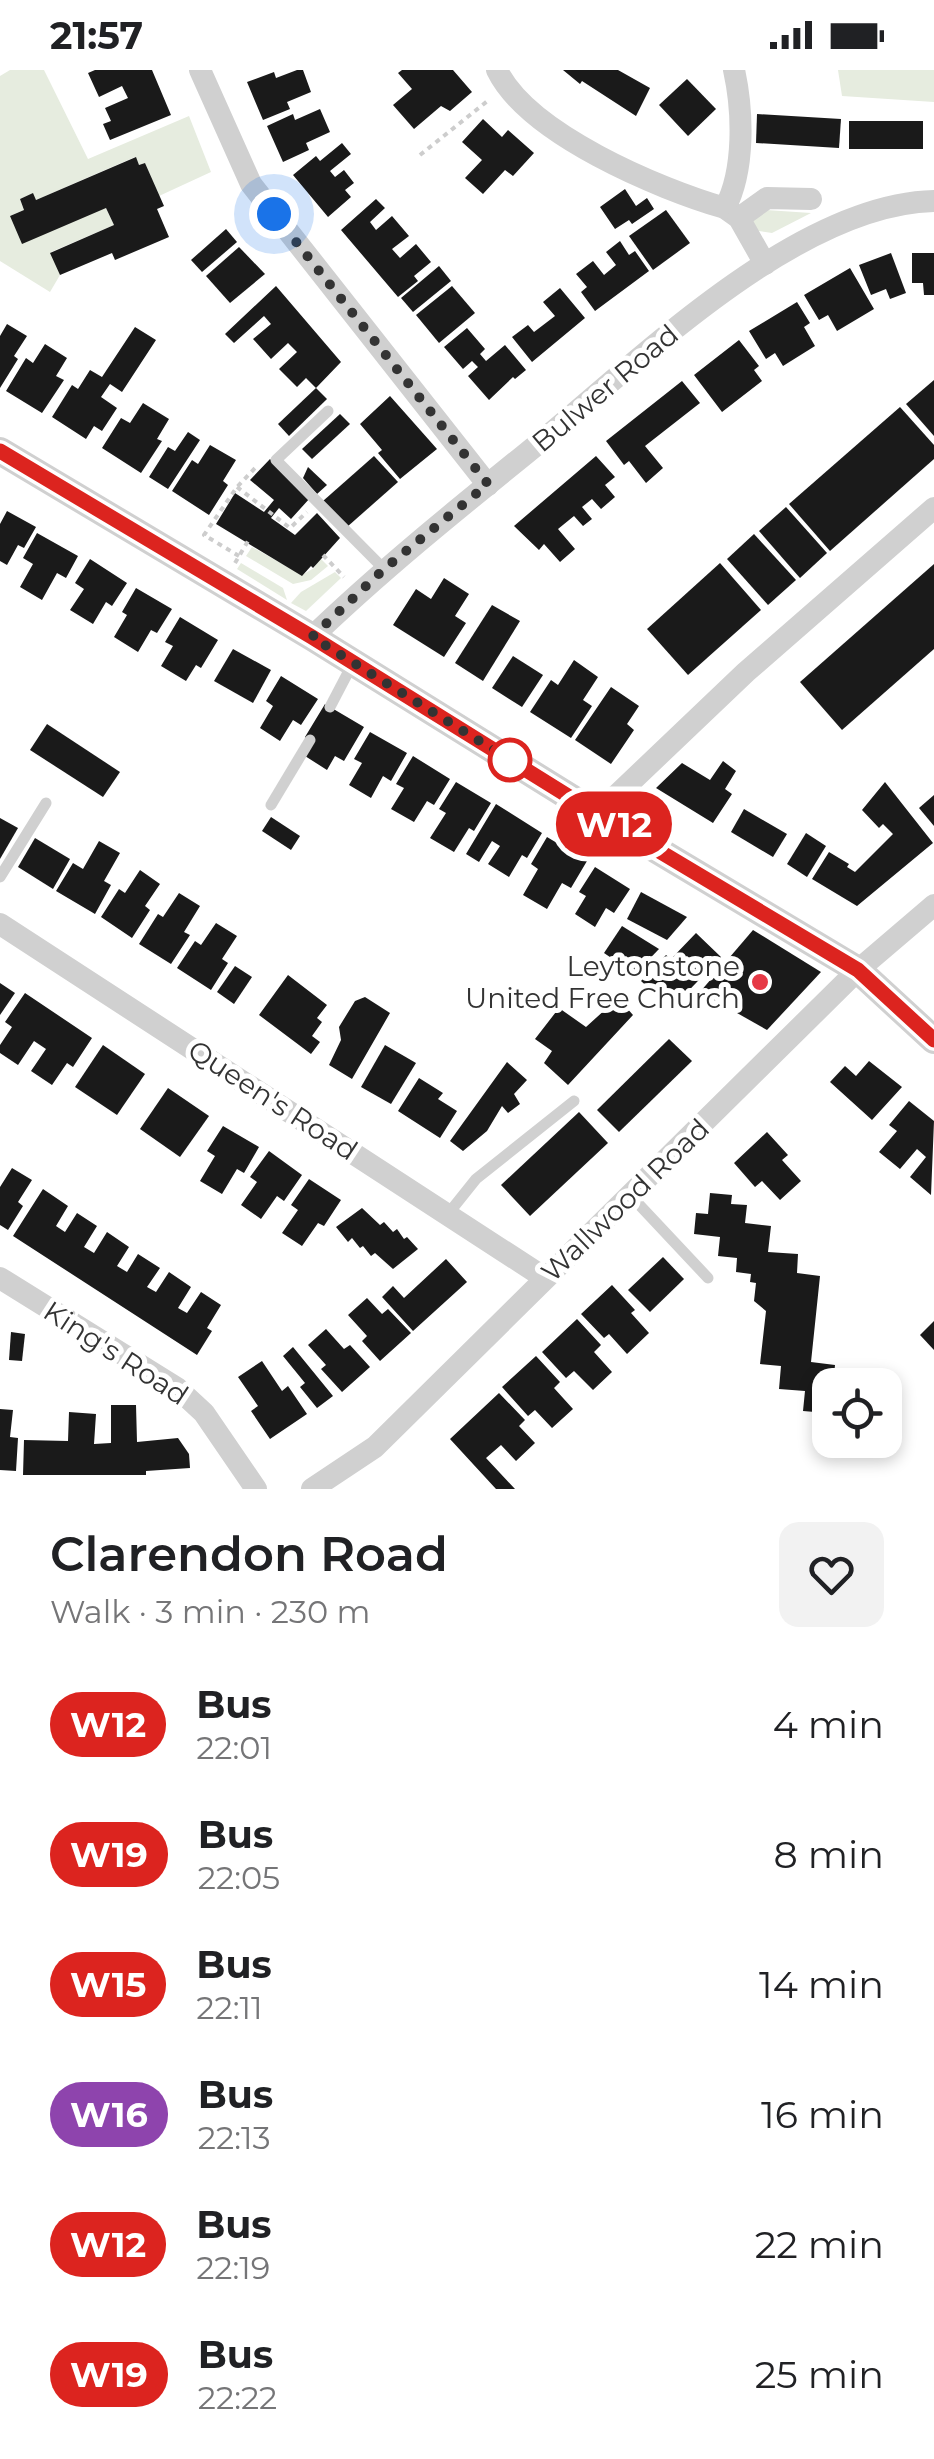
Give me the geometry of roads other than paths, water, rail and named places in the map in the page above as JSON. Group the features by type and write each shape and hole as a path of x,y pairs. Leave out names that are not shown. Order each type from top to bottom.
{"street":[{"path":"200,70 250,184 488,484"},
{"path":"732,213 739,130 734,70"},
{"path":"501,78 538,118 562,135 610,162 732,213 765,264"},
{"path":"732,213 767,198 811,199"},
{"name":"Bulwer Road","path":"312,637 384,569 731,284 878,208 934,201"},
{"path":"0,451 858,970 934,1040"},
{"path":"597,814 746,672 934,508"},
{"name":"Wallwood Road","path":"312,1489 375,1447 858,970 934,905"},
{"name":"Queen's Road","path":"0,924 545,1278"},
{"name":"King's Road","path":"0,1278 177,1388 204,1413 256,1489"}],"lane":[{"path":"328,411 276,460 384,569"},
{"path":"330,707 353,662"},
{"path":"271,805 310,740"},
{"path":"0,878 46,804"},
{"path":"448,1214 476,1179 574,1101"},
{"path":"631,1196 708,1278"}],"place":[{"name":"Leytonstone United Free Church","path":"760,982"}]}
